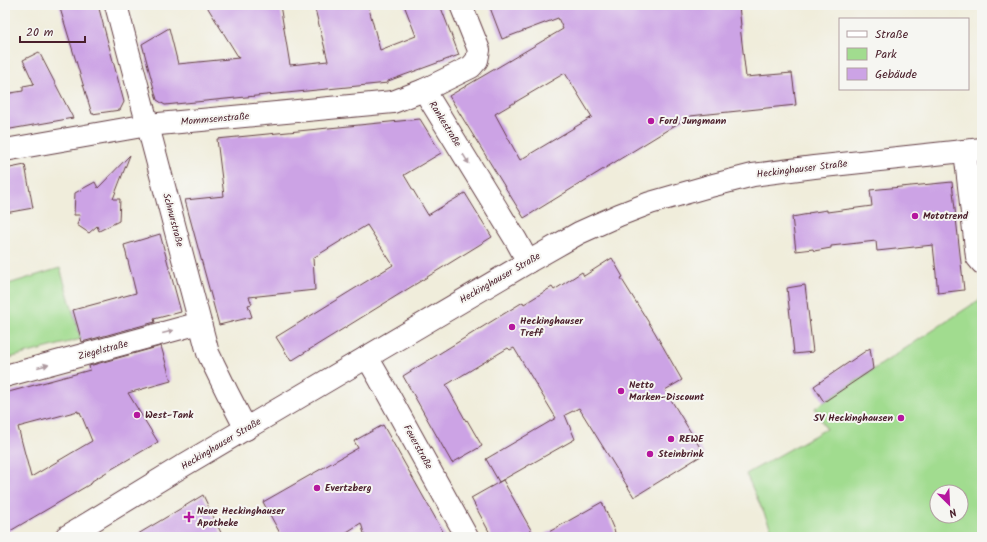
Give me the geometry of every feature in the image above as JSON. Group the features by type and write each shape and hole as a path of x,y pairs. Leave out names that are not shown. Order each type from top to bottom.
{"street":[{"name":"Schnurstraße","path":"116,5 208,353 226,392 246,428"},
{"name":"Rankestraße","path":"461,5 478,50 477,60 471,67 424,90 528,262"},
{"name":"Mommsenstraße","path":"5,150 148,125 393,102 424,90"},
{"name":"Heckinghauser Straße","path":"66,537 246,428 291,403 528,262 579,233 620,215 650,203 706,186 753,175 974,150"},
{"path":"974,150 978,257 982,263"},
{"name":"Ziegelstraße","path":"5,376 200,323"},
{"name":"Feuerstraße","path":"367,357 467,537"}],"green space":[{"path":"60,268 81,339 5,359 5,285"},
{"name":"SV Heckinghausen","path":"982,298 982,537 775,537 746,474 826,429 815,408"}],"building":[{"path":"59,5 98,5 124,102 120,110 92,114"},
{"path":"206,5 280,5 290,65 328,61 314,5 368,5 380,50 416,36 404,5 440,5 459,55 388,81 388,83 165,105 157,100 142,44 169,28 178,64 239,58"},
{"path":"489,5 739,5 746,77 792,73 796,105 690,116 524,218 449,96 563,29 558,18 502,39","holes":["565,73 592,117 520,160 495,114"]},
{"path":"39,52 73,118 5,130 5,94 23,91 23,86 34,84 23,60"},
{"path":"420,119 441,153 404,175 428,215 465,193 492,237 291,361 276,337 393,265 367,225 313,258 315,290 249,297 252,304 248,305 252,317 219,325 185,200 224,196 217,139"},
{"path":"130,155 113,199 120,199 119,221 99,231 97,226 89,233 77,225 80,215 74,215 75,193 95,182 98,188"},
{"path":"25,165 33,208 5,213 5,169"},
{"path":"952,182 964,290 938,293 933,245 877,251 876,241 831,246 831,248 814,251 813,249 796,251 792,217 827,210 827,212 872,206 870,190"},
{"path":"160,234 181,312 154,319 155,322 82,342 73,310 136,293 124,245"},
{"path":"612,258 623,277 621,278 682,380 665,390 704,454 634,497 579,408 565,415 575,439 499,482 486,459 556,418 514,348 510,350 508,348 446,385 482,446 452,463 403,376 523,302 524,304 552,287 554,290 582,272 584,276"},
{"path":"805,285 813,352 794,354 787,288"},
{"path":"161,346 171,381 128,393 158,442 5,534 5,393 90,370 89,366","holes":["78,411 78,413 80,412 92,441 31,477 18,427"]},
{"path":"870,348 873,369 824,402 814,386"},
{"path":"383,425 446,537 365,537 361,523 339,537 282,537 263,502 358,448 354,441"},
{"path":"503,480 535,537 492,537 471,498"},
{"path":"203,495 223,537 133,537 175,512"},
{"path":"602,502 617,537 540,537"}],"place":[{"name":"Ford Jungmann","path":"651,121"},
{"name":"Mototrend","path":"915,216"},
{"name":"Heckinghauser Treff","path":"512,327"},
{"name":"Netto Marken-Discount","path":"621,391"},
{"name":"West-Tank","path":"137,415"},
{"name":"SV Heckinghausen","path":"901,418"},
{"name":"REWE","path":"671,439"},
{"name":"Steinbrink","path":"650,454"},
{"name":"Evertzberg","path":"317,488"},
{"name":"Neue Heckinghauser Apotheke","path":"189,517"}]}
